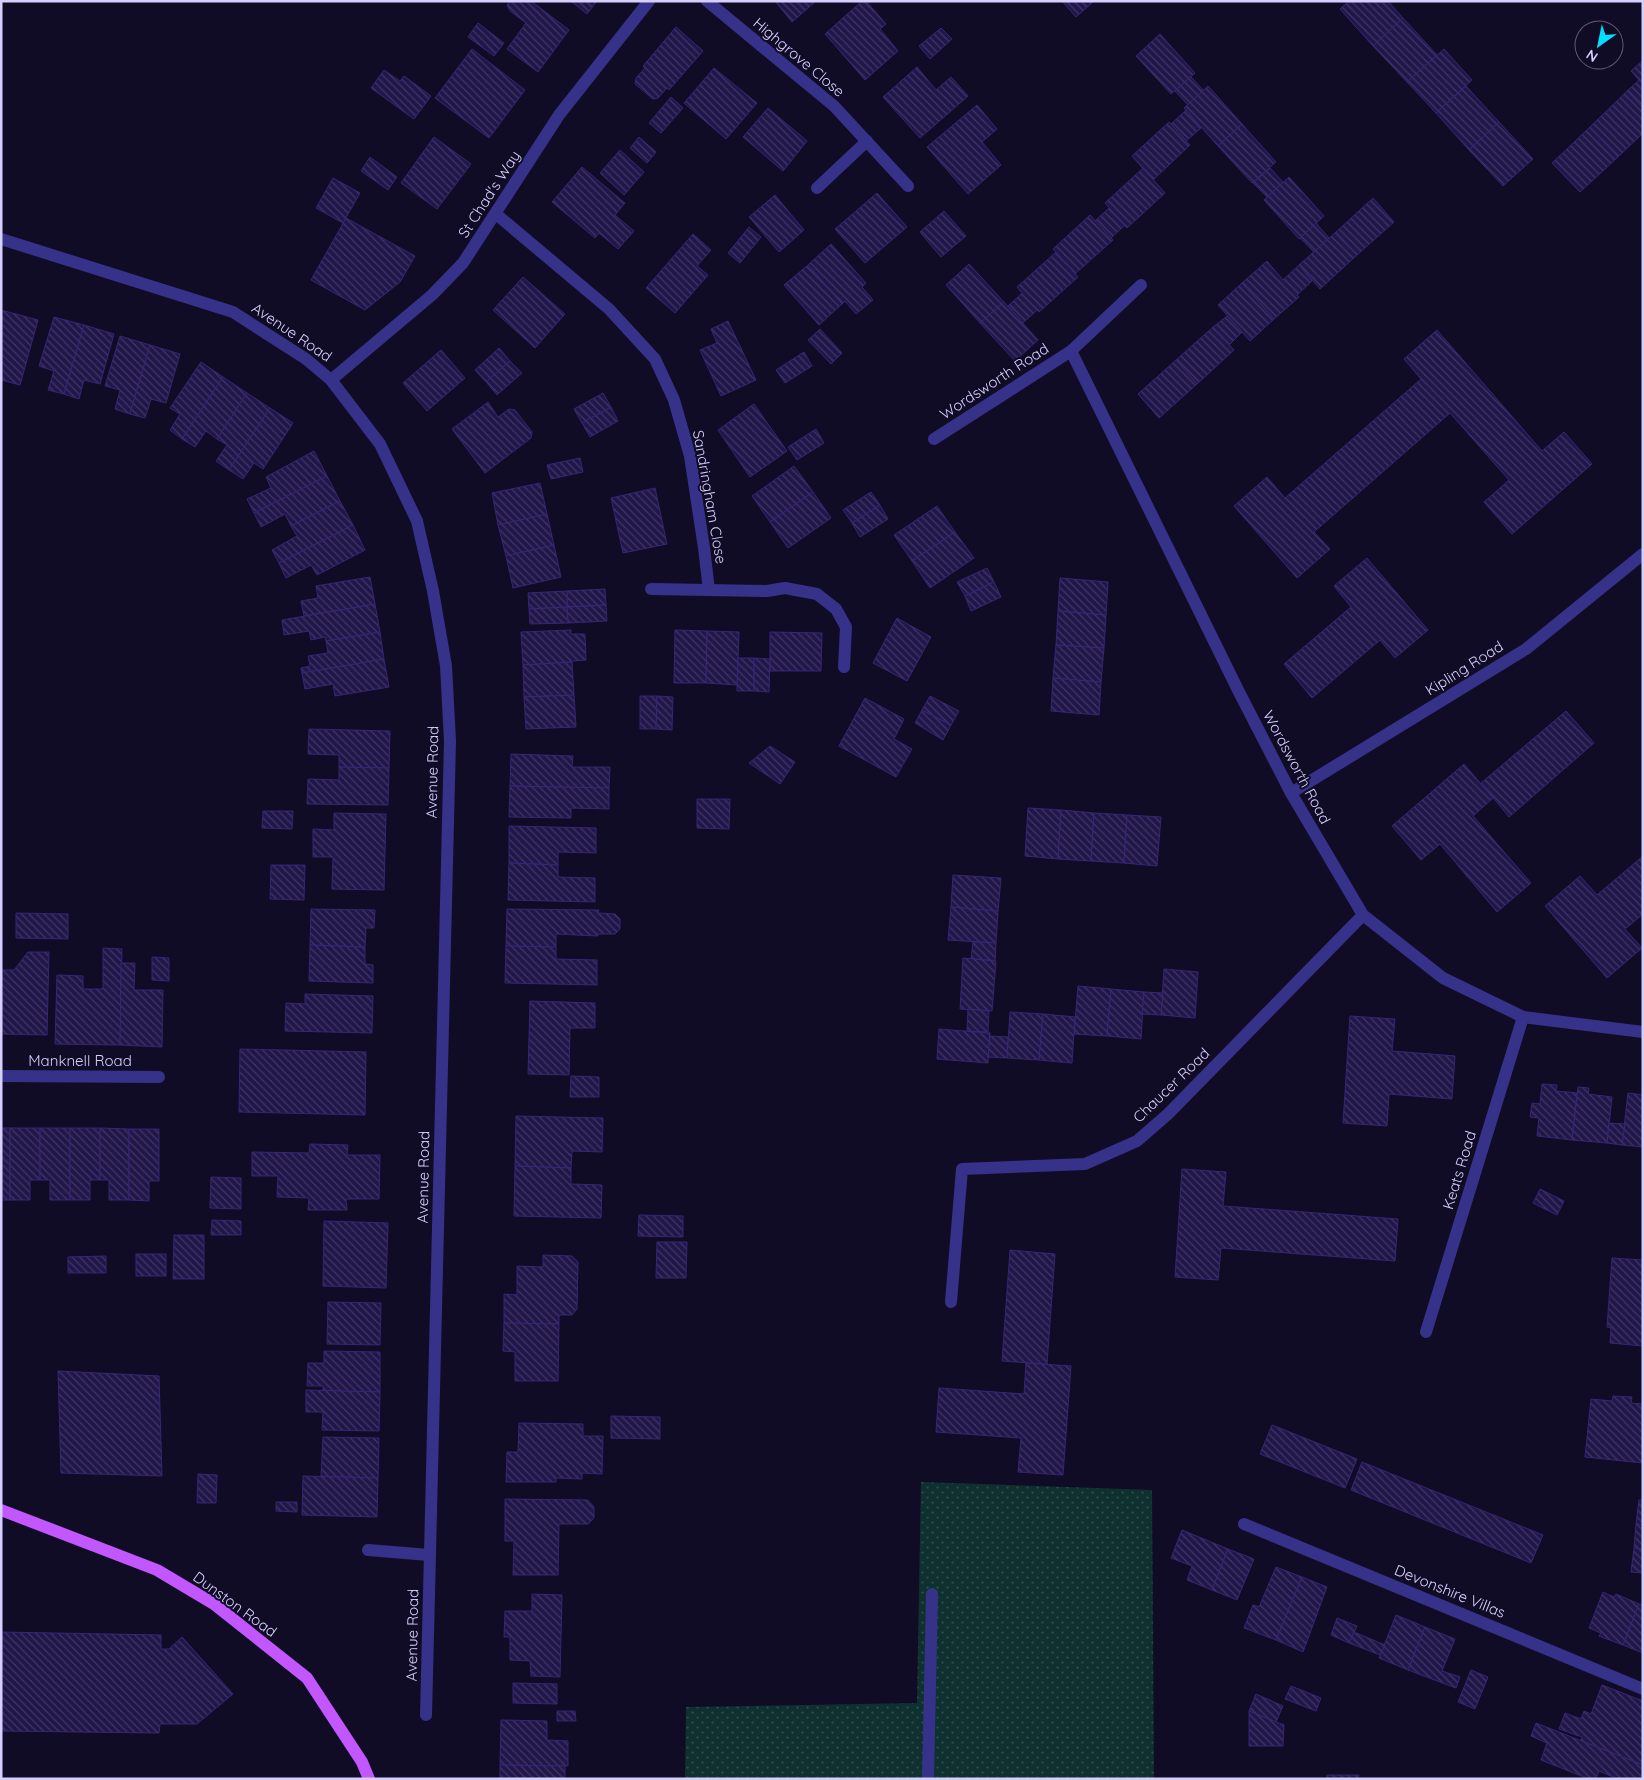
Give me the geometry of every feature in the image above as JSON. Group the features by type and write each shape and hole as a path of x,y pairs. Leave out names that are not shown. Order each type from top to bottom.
{"main road":[{"name":"Dunston Road","path":"1,1510 158,1570 214,1604 307,1678 362,1762 369,1779"}],"street":[{"name":"St Chad's Way","path":"331,380 432,295 463,263 559,115 649,1"},
{"name":"Highgrove Close","path":"708,1 834,106 908,186"},
{"path":"817,188 867,141"},
{"name":"Sandringham Close","path":"496,214 609,309 655,359 674,400 690,456 709,590"},
{"name":"Avenue Road","path":"1,239 233,312 306,359 331,380 380,444 417,521 433,591 446,666 450,741 426,1715"},
{"name":"Wordsworth Road","path":"934,439 1071,351 1141,285"},
{"name":"Wordsworth Road","path":"1071,351 1239,692 1291,793 1363,915 1444,978 1523,1018 1643,1032"},
{"name":"Kipling Road","path":"1291,793 1526,649 1643,554"},
{"path":"651,589 767,591 785,588 817,594 836,609 846,627 844,667"},
{"name":"Chaucer Road","path":"951,1302 962,1170 1085,1164 1137,1141 1168,1114 1363,915"},
{"name":"Keats Road","path":"1426,1332 1523,1018"},
{"name":"Manknell Road","path":"1,1076 159,1077"},
{"name":"Devonshire Villas","path":"1244,1524 1643,1688"},
{"path":"368,1550 429,1555"},
{"path":"928,1779 932,1594"}],"green space":[{"path":"921,1482 1152,1490 1154,1779 685,1779 686,1707 917,1703"}],"building":[{"path":"510,1 531,1 569,30 538,72 507,49 526,23 510,11 507,5"},
{"path":"571,1 597,1 587,14"},
{"path":"775,1 816,1 792,22"},
{"path":"862,1 866,1 886,24 880,29 898,51 865,80 825,34"},
{"path":"1062,1 1094,1 1076,17"},
{"path":"1349,1 1388,1 1403,18 1373,46 1340,9"},
{"path":"1403,18 1437,55 1407,82 1373,46"},
{"path":"478,23 504,43 494,56 468,37"},
{"path":"676,27 703,51 669,90 667,88 658,98 653,99 635,84 636,78 645,68 643,66"},
{"path":"941,28 952,39 930,59 919,46"},
{"path":"1160,34 1195,73 1171,94 1136,56"},
{"path":"472,49 525,90 489,138 435,98"},
{"path":"1444,49 1472,80 1436,113 1407,82"},
{"path":"1643,60 1643,108 1627,91 1639,80 1631,71"},
{"path":"917,67 936,90 951,77 968,96 920,138 883,97"},
{"path":"714,68 757,103 726,139 684,103"},
{"path":"384,70 400,81 404,76 431,96 414,119 371,88"},
{"path":"1191,77 1204,91 1188,105 1175,91"},
{"path":"1208,86 1242,124 1218,146 1184,108"},
{"path":"1466,86 1499,122 1469,150 1436,113"},
{"path":"1627,91 1643,108 1643,133 1618,157 1590,127"},
{"path":"671,97 683,108 661,133 649,123"},
{"path":"977,105 997,129 982,142 1001,165 968,194 927,147"},
{"path":"768,108 807,141 783,171 743,137"},
{"path":"1186,110 1201,128 1186,141 1171,124"},
{"path":"1169,122 1190,145 1153,180 1132,156"},
{"path":"1499,122 1533,159 1503,186 1469,150"},
{"path":"1242,124 1276,162 1252,183 1218,146"},
{"path":"1590,127 1618,157 1580,192 1552,163"},
{"path":"434,137 471,164 437,209 401,183"},
{"path":"639,137 656,152 647,163 630,148"},
{"path":"620,150 644,172 624,195 600,173"},
{"path":"370,157 397,177 388,190 361,171"},
{"path":"582,167 625,203 615,215 634,231 618,249 599,233 595,238 552,202"},
{"path":"1143,168 1165,193 1127,228 1105,203"},
{"path":"1270,168 1283,182 1267,197 1253,183"},
{"path":"1289,177 1324,216 1299,239 1264,200"},
{"path":"333,178 360,193 343,223 316,208"},
{"path":"877,193 907,227 865,263 835,229"},
{"path":"775,195 804,230 779,252 749,217"},
{"path":"1373,198 1394,222 1357,255 1336,232"},
{"path":"1109,208 1125,225 1111,238 1095,221"},
{"path":"944,211 966,236 941,257 920,232"},
{"path":"1090,215 1113,240 1075,274 1053,249"},
{"path":"346,218 415,256 400,282 365,310 311,280"},
{"path":"1316,223 1329,238 1314,252 1300,238"},
{"path":"749,227 761,237 740,263 728,253"},
{"path":"1336,232 1357,255 1320,289 1299,265"},
{"path":"693,234 711,250 697,266 708,275 675,313 646,288"},
{"path":"831,244 866,283 862,287 873,300 856,314 845,301 842,304 808,265"},
{"path":"1056,252 1078,277 1039,312 1037,310 1023,323 1008,306 1022,293 1017,287"},
{"path":"1267,261 1283,280 1299,265 1312,281 1297,295 1299,297 1274,319 1242,283"},
{"path":"969,264 1004,302 980,323 946,285"},
{"path":"808,265 842,304 819,325 784,285"},
{"path":"523,277 565,314 535,348 493,310"},
{"path":"1242,283 1274,319 1250,341 1218,305"},
{"path":"1004,302 1038,340 1015,361 980,323"},
{"path":"1,310 38,320 20,385 1,380"},
{"path":"1227,316 1242,332 1229,345 1213,327"},
{"path":"54,317 84,325 64,394 48,390 54,371 39,366"},
{"path":"728,321 756,380 721,396 700,350 717,343 711,329"},
{"path":"84,325 114,334 100,384 84,380 79,399 64,394"},
{"path":"1213,327 1234,350 1197,384 1176,360"},
{"path":"820,329 842,353 831,364 808,340"},
{"path":"1437,330 1542,451 1564,432 1592,464 1512,534 1484,502 1509,480 1450,413 1314,532 1330,549 1297,578 1234,506 1267,477 1285,498 1421,379 1404,359"},
{"path":"120,336 150,345 130,414 115,409 120,390 105,386"},
{"path":"150,345 180,354 166,403 151,399 145,418 130,414"},
{"path":"499,348 510,361 486,382 475,370"},
{"path":"441,350 465,378 427,411 403,383"},
{"path":"804,352 812,366 785,383 776,370"},
{"path":"1176,360 1197,384 1159,418 1138,394"},
{"path":"510,361 522,373 497,395 486,382"},
{"path":"201,362 223,377 182,439 170,430 180,414 170,408"},
{"path":"223,377 247,393 217,439 206,431 195,447 182,439"},
{"path":"247,393 270,408 229,470 216,461 227,445 217,439"},
{"path":"603,393 611,407 582,423 574,409"},
{"path":"488,402 498,417 509,409 515,410 532,432 531,438 485,473 452,429"},
{"path":"754,404 787,451 750,477 718,430"},
{"path":"611,407 618,421 590,437 582,423"},
{"path":"270,408 293,423 263,469 254,463 243,479 229,470"},
{"path":"816,429 824,443 797,460 788,447"},
{"path":"314,451 327,476 254,513 247,499 271,488 266,477"},
{"path":"580,458 583,472 551,479 547,465"},
{"path":"794,466 813,492 770,522 752,496"},
{"path":"327,476 340,501 291,526 285,514 261,527 254,513"},
{"path":"540,483 547,514 498,525 492,493"},
{"path":"655,488 667,544 623,553 611,498"},
{"path":"813,492 831,518 788,548 770,522"},
{"path":"871,492 880,505 852,523 843,510"},
{"path":"340,501 353,525 279,563 272,550 297,536 291,526"},
{"path":"880,505 888,519 860,537 852,523"},
{"path":"937,506 955,532 912,561 894,535"},
{"path":"547,514 554,545 506,556 498,525"},
{"path":"353,525 365,550 317,575 311,565 286,578 279,563"},
{"path":"955,532 974,558 930,588 912,561"},
{"path":"554,545 561,577 513,588 506,556"},
{"path":"1367,558 1428,630 1395,658 1380,640 1312,698 1284,664 1351,607 1334,586"},
{"path":"987,568 994,582 965,596 957,582"},
{"path":"370,577 375,604 304,616 301,601 318,598 316,586"},
{"path":"1060,578 1108,582 1106,615 1058,611"},
{"path":"994,582 1001,597 971,611 965,596"},
{"path":"605,589 606,605 567,607 567,591"},
{"path":"567,591 567,607 529,609 528,593"},
{"path":"375,604 380,632 326,641 325,637 311,640 309,631 284,635 282,620"},
{"path":"606,605 607,621 568,623 567,607"},
{"path":"567,607 568,623 530,624 529,609"},
{"path":"1058,611 1106,615 1104,648 1056,645"},
{"path":"897,618 931,637 907,681 873,663"},
{"path":"571,630 571,634 585,634 586,660 523,665 521,632"},
{"path":"675,630 707,631 706,683 674,683"},
{"path":"707,631 739,632 737,685 706,683"},
{"path":"380,632 384,659 302,673 301,668 310,666 308,656 328,653 326,641"},
{"path":"770,632 822,633 821,671 770,671"},
{"path":"1056,645 1104,648 1101,682 1053,678"},
{"path":"738,658 754,658 754,691 737,691"},
{"path":"754,658 770,659 769,692 754,691"},
{"path":"384,659 389,687 335,696 333,684 305,689 302,673"},
{"path":"572,662 574,695 524,697 523,665"},
{"path":"1053,678 1101,682 1099,715 1051,711"},
{"path":"574,695 576,727 526,729 524,697"},
{"path":"640,696 657,696 656,729 640,729"},
{"path":"657,696 673,697 672,730 656,729"},
{"path":"930,696 959,711 951,725 922,710"},
{"path":"865,698 904,719 894,739 912,749 896,777 839,746"},
{"path":"922,710 951,725 943,740 915,723"},
{"path":"1566,711 1594,743 1509,817 1481,783"},
{"path":"309,729 390,731 389,768 339,767 339,755 308,754"},
{"path":"770,746 795,762 780,784 749,763"},
{"path":"511,754 573,756 572,767 610,767 609,788 510,786"},
{"path":"1464,764 1493,798 1473,816 1531,883 1497,912 1440,844 1421,860 1392,826"},
{"path":"339,767 389,768 388,805 307,804 308,779 339,780"},
{"path":"510,786 609,788 609,809 571,808 571,818 509,817"},
{"path":"697,799 730,799 729,829 697,828"},
{"path":"1028,808 1061,810 1058,859 1025,856"},
{"path":"1061,810 1094,813 1091,861 1058,859"},
{"path":"263,811 293,811 292,829 262,828"},
{"path":"334,813 386,814 384,890 332,889 333,857 313,857 313,829 334,830"},
{"path":"1094,813 1127,815 1124,863 1091,861"},
{"path":"1127,815 1161,817 1157,866 1124,863"},
{"path":"509,826 596,828 596,853 558,852 558,865 509,863"},
{"path":"1643,856 1643,914 1625,929 1642,948 1607,978 1545,906 1580,876 1597,895"},
{"path":"509,863 558,865 558,877 595,878 595,902 508,900"},
{"path":"271,865 305,865 304,900 270,899"},
{"path":"953,875 1001,878 998,911 951,907"},
{"path":"951,907 998,911 996,943 948,940"},
{"path":"311,909 375,910 374,928 366,928 365,947 310,945"},
{"path":"507,909 599,910 598,913 615,914 620,919 620,929 615,934 598,934 598,936 556,934 556,947 506,946"},
{"path":"16,913 68,914 68,939 16,938"},
{"path":"973,942 996,943 995,961 971,959"},
{"path":"310,945 365,947 365,964 373,965 373,983 309,981"},
{"path":"506,946 556,947 556,959 597,960 597,985 505,983"},
{"path":"103,948 122,949 120,1045 55,1044 57,975 83,976 83,989 103,989"},
{"path":"28,952 49,952 47,1035 1,1034 1,970 14,970"},
{"path":"152,957 169,958 169,981 152,980"},
{"path":"963,958 996,961 992,1011 960,1009"},
{"path":"121,963 135,963 134,990 163,990 162,1047 120,1045"},
{"path":"1164,969 1198,972 1195,1018 1161,1015"},
{"path":"1078,986 1111,989 1107,1036 1074,1034"},
{"path":"1111,989 1144,992 1141,1039 1107,1036"},
{"path":"1144,992 1163,993 1161,1015 1142,1014"},
{"path":"305,994 373,996 372,1033 285,1031 286,1003 305,1004"},
{"path":"530,1001 595,1003 595,1028 570,1028 569,1075 528,1074"},
{"path":"968,1009 989,1011 988,1032 967,1031"},
{"path":"1010,1012 1043,1014 1039,1060 1007,1058"},
{"path":"1043,1014 1075,1017 1072,1063 1039,1060"},
{"path":"1350,1016 1395,1019 1392,1051 1455,1056 1452,1099 1389,1094 1387,1126 1343,1123"},
{"path":"939,1029 990,1033 988,1063 937,1059"},
{"path":"990,1036 1008,1037 1007,1058 988,1057"},
{"path":"240,1049 366,1052 365,1115 239,1112"},
{"path":"571,1076 599,1077 599,1097 570,1097"},
{"path":"1542,1084 1557,1085 1556,1091 1577,1093 1572,1140 1537,1136 1539,1118 1530,1117 1532,1103 1540,1104"},
{"path":"1578,1087 1589,1088 1588,1094 1612,1097 1607,1143 1572,1140"},
{"path":"1628,1093 1643,1095 1643,1147 1622,1145"},
{"path":"516,1116 603,1118 602,1152 572,1151 571,1168 515,1166"},
{"path":"1609,1123 1625,1124 1622,1145 1607,1143"},
{"path":"1,1128 10,1128 10,1200 1,1200"},
{"path":"10,1128 40,1128 40,1180 30,1180 30,1200 10,1200"},
{"path":"40,1128 70,1128 70,1200 50,1200 50,1180 40,1180"},
{"path":"70,1128 100,1128 100,1180 90,1180 90,1200 70,1200"},
{"path":"100,1128 129,1129 129,1200 109,1200 109,1180 100,1180"},
{"path":"129,1129 159,1129 159,1181 149,1181 149,1201 129,1200"},
{"path":"310,1144 348,1145 347,1155 380,1155 379,1199 346,1199 347,1210 308,1210 309,1198 277,1197 278,1176 252,1176 252,1152 309,1153"},
{"path":"515,1166 571,1168 571,1184 602,1185 601,1218 514,1216"},
{"path":"1182,1169 1226,1172 1223,1206 1398,1219 1395,1261 1221,1248 1218,1280 1175,1277"},
{"path":"211,1177 241,1178 241,1209 210,1208"},
{"path":"1540,1189 1564,1201 1557,1215 1533,1203"},
{"path":"639,1215 683,1216 683,1237 638,1236"},
{"path":"212,1220 241,1221 241,1235 211,1235"},
{"path":"324,1221 388,1223 386,1288 323,1286"},
{"path":"174,1235 204,1235 204,1279 173,1279"},
{"path":"657,1242 687,1242 686,1278 656,1278"},
{"path":"1010,1250 1055,1254 1047,1364 1002,1361"},
{"path":"136,1254 166,1254 166,1276 136,1276"},
{"path":"543,1255 572,1256 578,1262 577,1309 572,1315 559,1315 559,1324 504,1323 504,1294 517,1295 517,1266 543,1267"},
{"path":"106,1256 106,1273 68,1273 68,1257"},
{"path":"1612,1258 1643,1260 1643,1346 1610,1343 1611,1328 1607,1327"},
{"path":"328,1302 381,1303 380,1345 327,1344"},
{"path":"504,1323 559,1324 558,1381 515,1381 515,1352 503,1351"},
{"path":"324,1351 380,1352 380,1392 323,1391 323,1386 307,1386 308,1363 324,1363"},
{"path":"1026,1363 1071,1366 1063,1475 1018,1472 1021,1438 936,1432 939,1388 1024,1394"},
{"path":"58,1371 159,1376 162,1476 61,1473"},
{"path":"306,1390 380,1392 379,1431 322,1430 323,1412 306,1412"},
{"path":"1613,1396 1632,1397 1631,1403 1643,1404 1643,1463 1585,1457 1591,1399 1612,1401"},
{"path":"611,1416 660,1417 660,1439 611,1438"},
{"path":"519,1423 583,1424 583,1436 603,1436 602,1474 582,1473 582,1479 556,1478 556,1482 506,1482 507,1452 518,1452"},
{"path":"1272,1425 1357,1459 1345,1488 1260,1454"},
{"path":"323,1437 379,1438 378,1478 321,1476"},
{"path":"1362,1462 1543,1535 1531,1563 1351,1490"},
{"path":"198,1474 217,1475 216,1503 197,1503"},
{"path":"303,1476 378,1478 377,1517 302,1515"},
{"path":"505,1499 588,1500 594,1507 594,1518 588,1524 559,1524 558,1575 513,1575 514,1541 505,1541"},
{"path":"1639,1500 1643,1500 1643,1525 1636,1524"},
{"path":"276,1502 297,1502 297,1512 276,1511"},
{"path":"1636,1524 1643,1525 1643,1549 1634,1548"},
{"path":"1182,1530 1228,1549 1212,1590 1187,1580 1192,1566 1171,1558"},
{"path":"1634,1548 1643,1549 1643,1573 1631,1572"},
{"path":"1228,1549 1254,1559 1237,1600 1212,1590"},
{"path":"1276,1567 1302,1577 1276,1640 1244,1628 1253,1605 1259,1607"},
{"path":"1302,1577 1327,1587 1303,1652 1276,1640"},
{"path":"1603,1592 1614,1597 1616,1594 1639,1604 1623,1645 1599,1636 1601,1633 1589,1628"},
{"path":"532,1594 562,1595 560,1677 531,1676 530,1661 510,1660 510,1637 504,1637 505,1611 532,1611"},
{"path":"1639,1604 1643,1605 1643,1653 1623,1645"},
{"path":"1396,1615 1425,1627 1408,1670 1379,1658"},
{"path":"1337,1618 1357,1626 1349,1643 1331,1635"},
{"path":"1425,1627 1455,1639 1442,1671 1460,1677 1456,1688 1408,1670"},
{"path":"1,1632 161,1635 161,1649 169,1649 182,1637 233,1694 197,1724 160,1724 159,1733 1,1731"},
{"path":"1354,1632 1385,1645 1380,1655 1349,1643"},
{"path":"1471,1670 1488,1677 1475,1709 1458,1702"},
{"path":"513,1683 557,1684 557,1704 513,1703"},
{"path":"1602,1685 1643,1701 1643,1765 1581,1741 1582,1737 1559,1729 1565,1713 1581,1719 1584,1711 1591,1714"},
{"path":"1291,1686 1321,1698 1316,1711 1285,1699"},
{"path":"1256,1694 1283,1706 1276,1722 1249,1711"},
{"path":"557,1711 575,1711 576,1721 557,1721"},
{"path":"1249,1711 1284,1725 1283,1746 1249,1746"},
{"path":"501,1720 547,1721 547,1740 568,1741 568,1766 500,1765"},
{"path":"1536,1723 1643,1765 1643,1779 1618,1779 1599,1771 1596,1779 1589,1779 1541,1760 1547,1743 1531,1736"},
{"path":"500,1765 565,1766 565,1779 500,1779"},
{"path":"1327,1775 1359,1775 1358,1779 1327,1779"}]}
